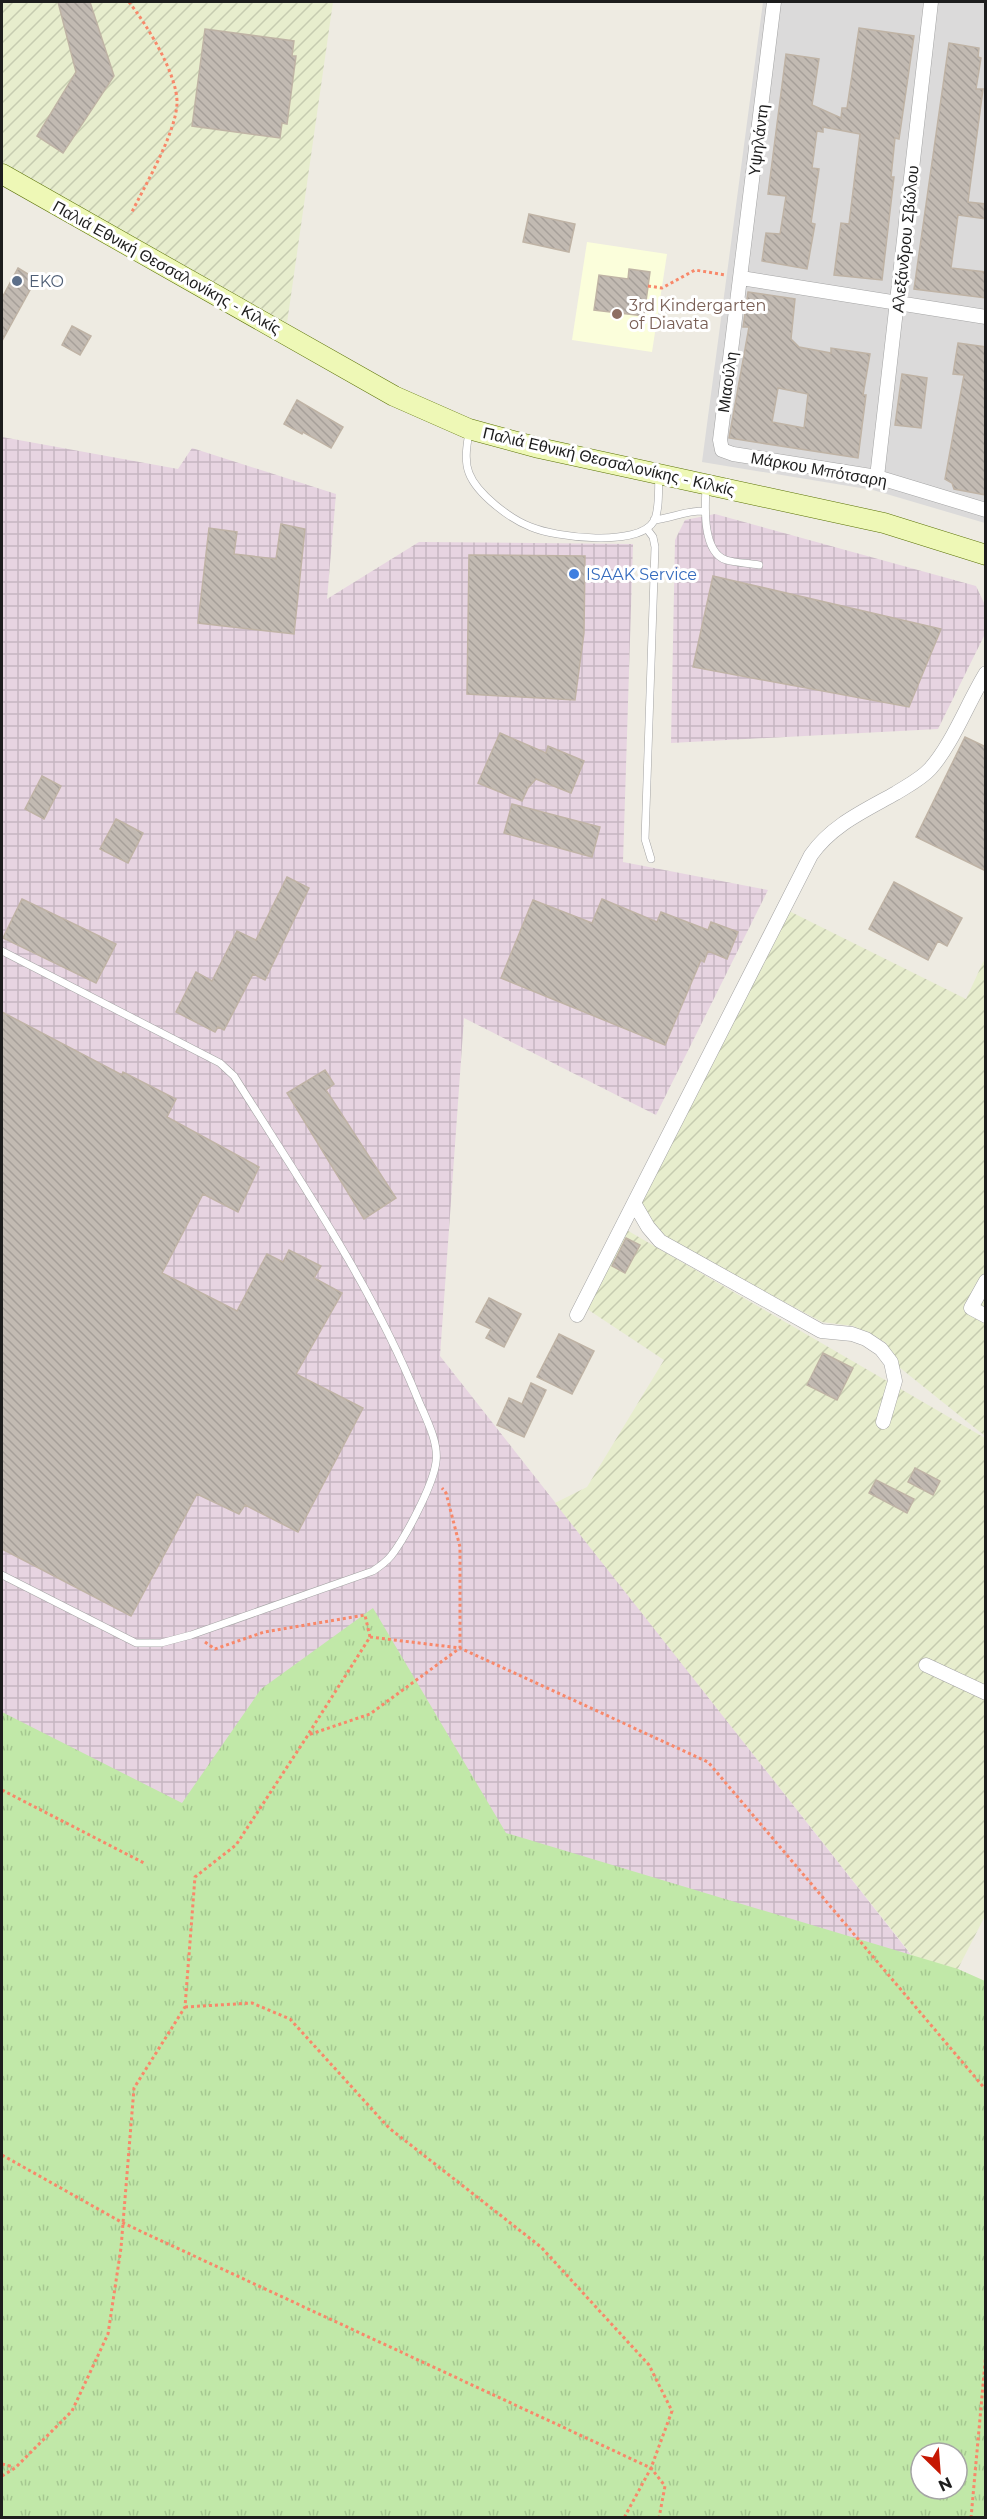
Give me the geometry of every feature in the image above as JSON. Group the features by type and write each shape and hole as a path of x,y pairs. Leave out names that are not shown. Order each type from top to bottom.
{"main road":[{"name":"Παλιά Εθνική Θεσσαλονίκης - Κιλκίς","path":"2,174 394,396 470,429 522,445 884,523 986,555"}],"street":[{"name":"Υψηλάντη","path":"741,278 774,2"},
{"name":"Αλεξάνδρου Σβώλου","path":"877,477 931,2"},
{"path":"741,278 986,317"},
{"name":"Μιαούλη","path":"722,450 720,440 741,278"},
{"name":"Μάρκου Μπότσαρη","path":"722,450 733,454 877,477 986,510"},
{"path":"577,1315 811,855 823,837 929,770 942,752 986,673"},
{"path":"634,1203 648,1227 660,1241 821,1331 852,1334 881,1349 891,1362 896,1381 883,1422"},
{"path":"986,1281 971,1308 986,1316"},
{"path":"926,1665 986,1693"}],"lane":[{"path":"470,429 466,458 469,473 480,492 528,526 553,535 632,536 647,529 654,520 659,473"},
{"path":"706,484 707,534 717,554 724,560 759,565"},
{"path":"654,520 669,519 693,510 705,510"},
{"path":"647,529 653,537 655,547 645,839 651,859"},
{"path":"2,951 220,1063 234,1076 356,1270 395,1344 434,1440 436,1461 432,1478 405,1534 390,1558 373,1571 191,1635 161,1643 136,1643 2,1575"}],"path":[{"path":"129,2 138,13 170,72 177,104 170,134 131,214"},
{"path":"648,286 662,288 695,270 741,278"},
{"path":"432,1478 446,1493 460,1547 460,1648"},
{"path":"2,2476 15,2468 72,2411 108,2334 123,2223 134,2088 185,2007 195,1877 236,1845 370,1637 364,1615 264,1632 215,1649 191,1635"},
{"path":"370,1637 460,1648 708,1762 986,2090"},
{"path":"308,1734 370,1714 460,1648"},
{"path":"2,1790 144,1863"},
{"path":"185,2007 252,2003 290,2019 389,2128 541,2247 649,2365 672,2411 651,2468 624,2517"},
{"path":"2,2155 123,2223 651,2468 665,2486 659,2517"},
{"path":"971,2517 986,2352"},
{"path":"2,2464 15,2468"}],"shaded area":[{"path":"2,2 333,2 287,323 2,163"},
{"path":"763,2 985,2 985,523 873,490 702,462"},
{"name":"3rd Kindergarten of Diavata","path":"587,242 667,254 652,352 572,340"},
{"path":"2,437 178,469 192,448 336,494 327,599 419,542 633,544 623,862 768,890 656,1115 464,1018 440,1356 985,2049 985,2517 2,2517"},
{"path":"715,514 976,586 985,605 985,634 938,729 671,743 675,540 685,520"},
{"path":"789,911 966,999 985,958 985,1436 899,1367 885,1342 853,1326 822,1322 664,1238 649,1222 641,1203"},
{"path":"618,1225 985,1438 985,1916 944,1996 555,1503 587,1487 664,1360 581,1305"}],"green space":[{"path":"373,1608 506,1833 958,1969 985,1981 985,2517 2,2517 2,1712 182,1803 261,1689"}],"building":[{"path":"58,2 90,2 114,76 63,153 37,136 76,72"},
{"path":"859,28 914,36 899,139 895,138 891,177 894,177 882,280 834,275 841,223 849,224 860,134 823,127 823,132 817,131 812,168 819,169 811,223 815,224 807,269 762,261 766,233 780,234 786,196 768,194 786,54 819,59 812,105 841,118 842,108 847,108"},
{"path":"205,29 294,41 292,56 296,56 287,124 282,123 280,138 192,126"},
{"path":"949,43 979,48 978,57 981,58 976,89 983,89 968,202 986,204 986,219 958,215 951,268 986,272 986,298 914,289"},
{"path":"529,214 575,224 569,252 523,242"},
{"path":"18,268 36,279 2,341 2,298"},
{"path":"629,269 650,272 644,316 594,310 599,275 628,279"},
{"path":"748,292 795,299 791,339 799,347 831,353 831,348 870,354 863,395 866,395 858,458 729,438 749,327 743,327","holes":["778,388 808,394 804,428 772,422"]},
{"path":"72,326 91,336 80,355 62,345"},
{"path":"958,343 986,347 986,495 954,489 952,483 945,479 964,375 953,374"},
{"path":"902,374 927,378 921,428 895,425"},
{"path":"297,400 343,427 331,448 284,424"},
{"path":"281,524 305,529 294,634 198,623 209,528 237,532 234,554 276,559"},
{"path":"469,555 585,556 584,633 575,700 467,694"},
{"path":"713,576 941,629 909,707 693,667"},
{"path":"500,733 546,753 548,746 584,761 571,793 536,779 528,788 522,801 478,783"},
{"path":"965,737 986,747 986,871 916,837"},
{"path":"42,776 61,786 44,819 25,809"},
{"path":"512,804 600,827 592,857 504,833"},
{"path":"116,819 143,833 128,863 100,849"},
{"path":"287,877 309,888 265,980 253,974 224,1030 218,1027 215,1032 176,1012 196,972 212,981 237,931 256,940"},
{"path":"894,882 962,918 947,946 938,941 928,960 869,929"},
{"path":"22,899 116,944 96,983 3,938"},
{"path":"602,899 657,922 661,912 708,930 711,922 738,932 727,959 708,951 704,962 701,960 665,1045 501,978 533,900 592,923"},
{"path":"2,1012 122,1075 123,1072 176,1099 167,1117 259,1167 238,1212 203,1194 162,1273 237,1311 267,1254 283,1262 289,1250 321,1266 314,1278 342,1293 296,1374 363,1408 298,1532 245,1505 239,1514 197,1494 131,1616 2,1549"},
{"path":"325,1070 334,1084 326,1090 396,1198 364,1219 287,1093"},
{"path":"626,1238 640,1245 625,1273 612,1266"},
{"path":"489,1298 521,1314 504,1347 486,1338 491,1329 476,1322"},
{"path":"559,1334 594,1351 572,1394 537,1377"},
{"path":"823,1353 853,1368 837,1400 807,1385"},
{"path":"531,1383 546,1390 524,1437 497,1425 509,1398 522,1404"},
{"path":"915,1468 940,1481 933,1495 908,1482"},
{"path":"876,1480 914,1499 907,1513 869,1493"}],"place":[{"name":"EKO","path":"17,281"},
{"name":"3rd Kindergarten of Diavata","path":"617,314"},
{"name":"ISAAK Service","path":"574,574"}]}
